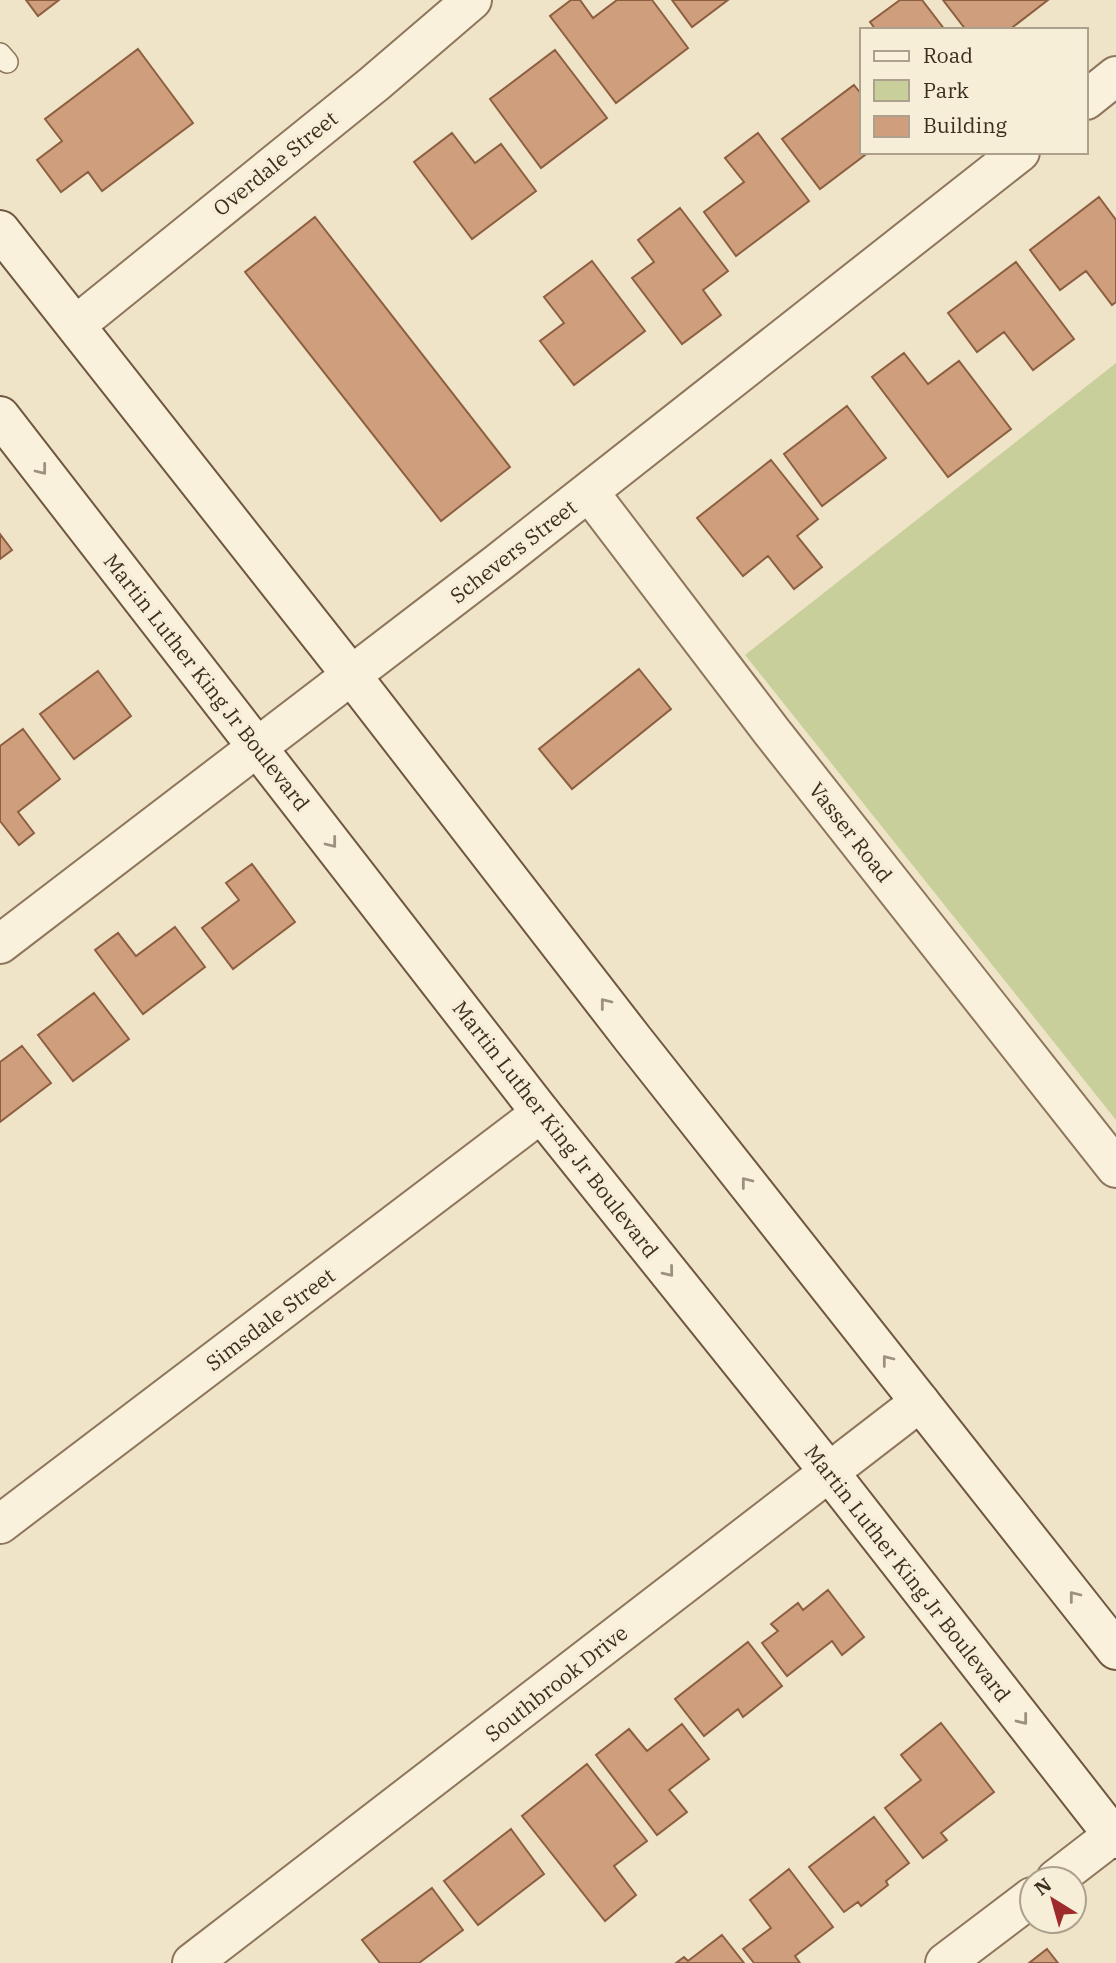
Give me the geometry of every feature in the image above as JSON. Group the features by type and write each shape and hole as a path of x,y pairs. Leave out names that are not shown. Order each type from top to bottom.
{"street":[{"name":"Overdale Street","path":"76,325 374,84 472,0"},
{"path":"1088,98 1116,76"},
{"name":"Schevers Street","path":"0,944 589,492 1017,154"},
{"path":"0,230 352,676 633,1039 1116,1650"},
{"name":"Martin Luther King Jr Boulevard","path":"0,416 541,1113 829,1472 1115,1837"},
{"name":"Vasser Road","path":"589,492 772,732 1116,1168"},
{"name":"Simsdale Street","path":"0,1524 541,1113"},
{"name":"Southbrook Drive","path":"191,1963 920,1402"},
{"path":"1076,1865 1115,1837"},
{"path":"945,1963 1018,1908"}],"green space":[{"path":"1116,363 1116,1120 745,655"}],"building":[{"path":"26,0 59,0 38,16"},
{"path":"571,0 580,0 593,18 617,0 652,0 688,48 616,103 550,16"},
{"path":"672,0 728,0 692,27"},
{"path":"900,0 922,0 943,28 874,28 870,22"},
{"path":"943,0 1048,0 1012,28 964,28"},
{"path":"138,49 193,123 102,191 88,172 61,192 37,160 62,141 45,119"},
{"path":"555,50 607,118 541,168 490,99"},
{"path":"854,85 860,92 860,154 866,154 820,189 782,139"},
{"path":"452,133 475,163 501,144 536,191 472,239 414,162"},
{"path":"758,133 809,201 736,256 704,212 744,182 725,158"},
{"path":"1099,197 1116,220 1116,302 1112,305 1086,271 1060,290 1030,250"},
{"path":"680,208 728,271 703,290 721,315 682,344 632,278 654,262 638,240"},
{"path":"315,217 510,467 441,521 245,272"},
{"path":"592,261 645,331 574,385 540,341 564,323 544,297"},
{"path":"1016,262 1074,339 1033,370 1004,332 977,352 948,313"},
{"path":"904,353 928,384 959,361 1011,429 948,477 872,377"},
{"path":"847,406 886,458 822,506 784,454"},
{"path":"771,460 818,519 797,536 822,567 794,589 768,556 743,576 697,518"},
{"path":"0,534 12,550 0,559"},
{"path":"639,669 671,709 572,789 539,749"},
{"path":"98,671 131,716 74,759 40,714"},
{"path":"23,729 60,779 18,812 34,833 19,845 0,821 0,746"},
{"path":"252,864 295,922 233,969 202,928 239,900 226,883"},
{"path":"175,927 205,967 143,1014 95,950 118,933 136,956"},
{"path":"94,993 129,1039 73,1081 38,1035"},
{"path":"22,1046 51,1083 0,1122 0,1062"},
{"path":"828,1590 864,1637 842,1655 832,1641 787,1676 762,1643 778,1631 771,1624 798,1603 803,1610"},
{"path":"748,1642 782,1686 743,1717 738,1709 704,1736 675,1699"},
{"path":"941,1723 994,1792 941,1833 947,1840 923,1858 885,1808 921,1780 901,1755"},
{"path":"682,1724 709,1759 669,1790 687,1812 657,1835 596,1755 629,1729 647,1751"},
{"path":"587,1764 647,1841 614,1866 636,1895 605,1921 522,1816"},
{"path":"874,1817 909,1863 886,1881 888,1885 861,1906 858,1902 844,1912 809,1867"},
{"path":"511,1829 544,1874 478,1925 444,1881"},
{"path":"789,1869 833,1927 795,1956 800,1963 754,1963 743,1949 771,1928 750,1900"},
{"path":"432,1888 463,1930 419,1963 380,1963 362,1940"},
{"path":"722,1935 744,1963 676,1963 684,1957 688,1961"},
{"path":"1047,1949 1058,1963 1029,1963"}]}
